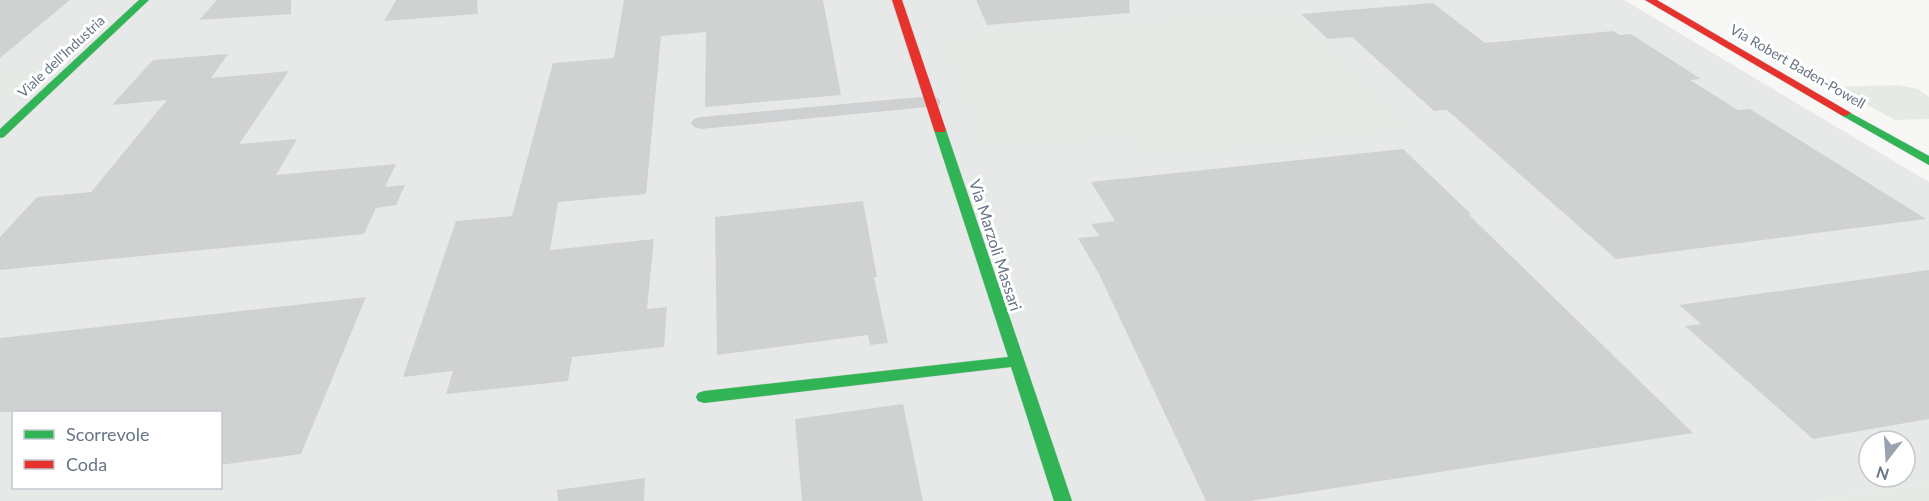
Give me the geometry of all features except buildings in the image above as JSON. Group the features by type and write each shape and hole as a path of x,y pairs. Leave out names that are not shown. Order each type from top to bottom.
{"street":[{"name":"Viale dell'Industria","path":"0,135 144,0"},
{"name":"Via Marzoli Massari","path":"897,0 1063,501"},
{"name":"Via Robert Baden-Powell","path":"1650,0 1929,161"},
{"path":"701,123 931,102"},
{"path":"704,397 1017,361"}],"shaded area":[{"path":"0,0 1624,0 1929,182 1929,482 1917,484 1917,429 1857,429 1857,489 1887,489 1816,501 0,501"},
{"path":"1287,11 1410,129 1142,157 1128,137 986,149 943,39"},
{"path":"39,70 0,104 0,73"},
{"path":"1898,85 1918,89 1929,97 1929,119 1895,120 1834,87"},
{"path":"1929,482 1929,501 1816,501 1887,489 1917,489 1917,484"}],"traffic: fast":[{"path":"0,135 144,0"},
{"path":"1845,113 1929,161"},
{"path":"940,130 1063,501"},
{"path":"704,397 1017,361"}],"traffic: jam":[{"path":"897,0 940,130"},
{"path":"1650,0 1845,113"}]}
